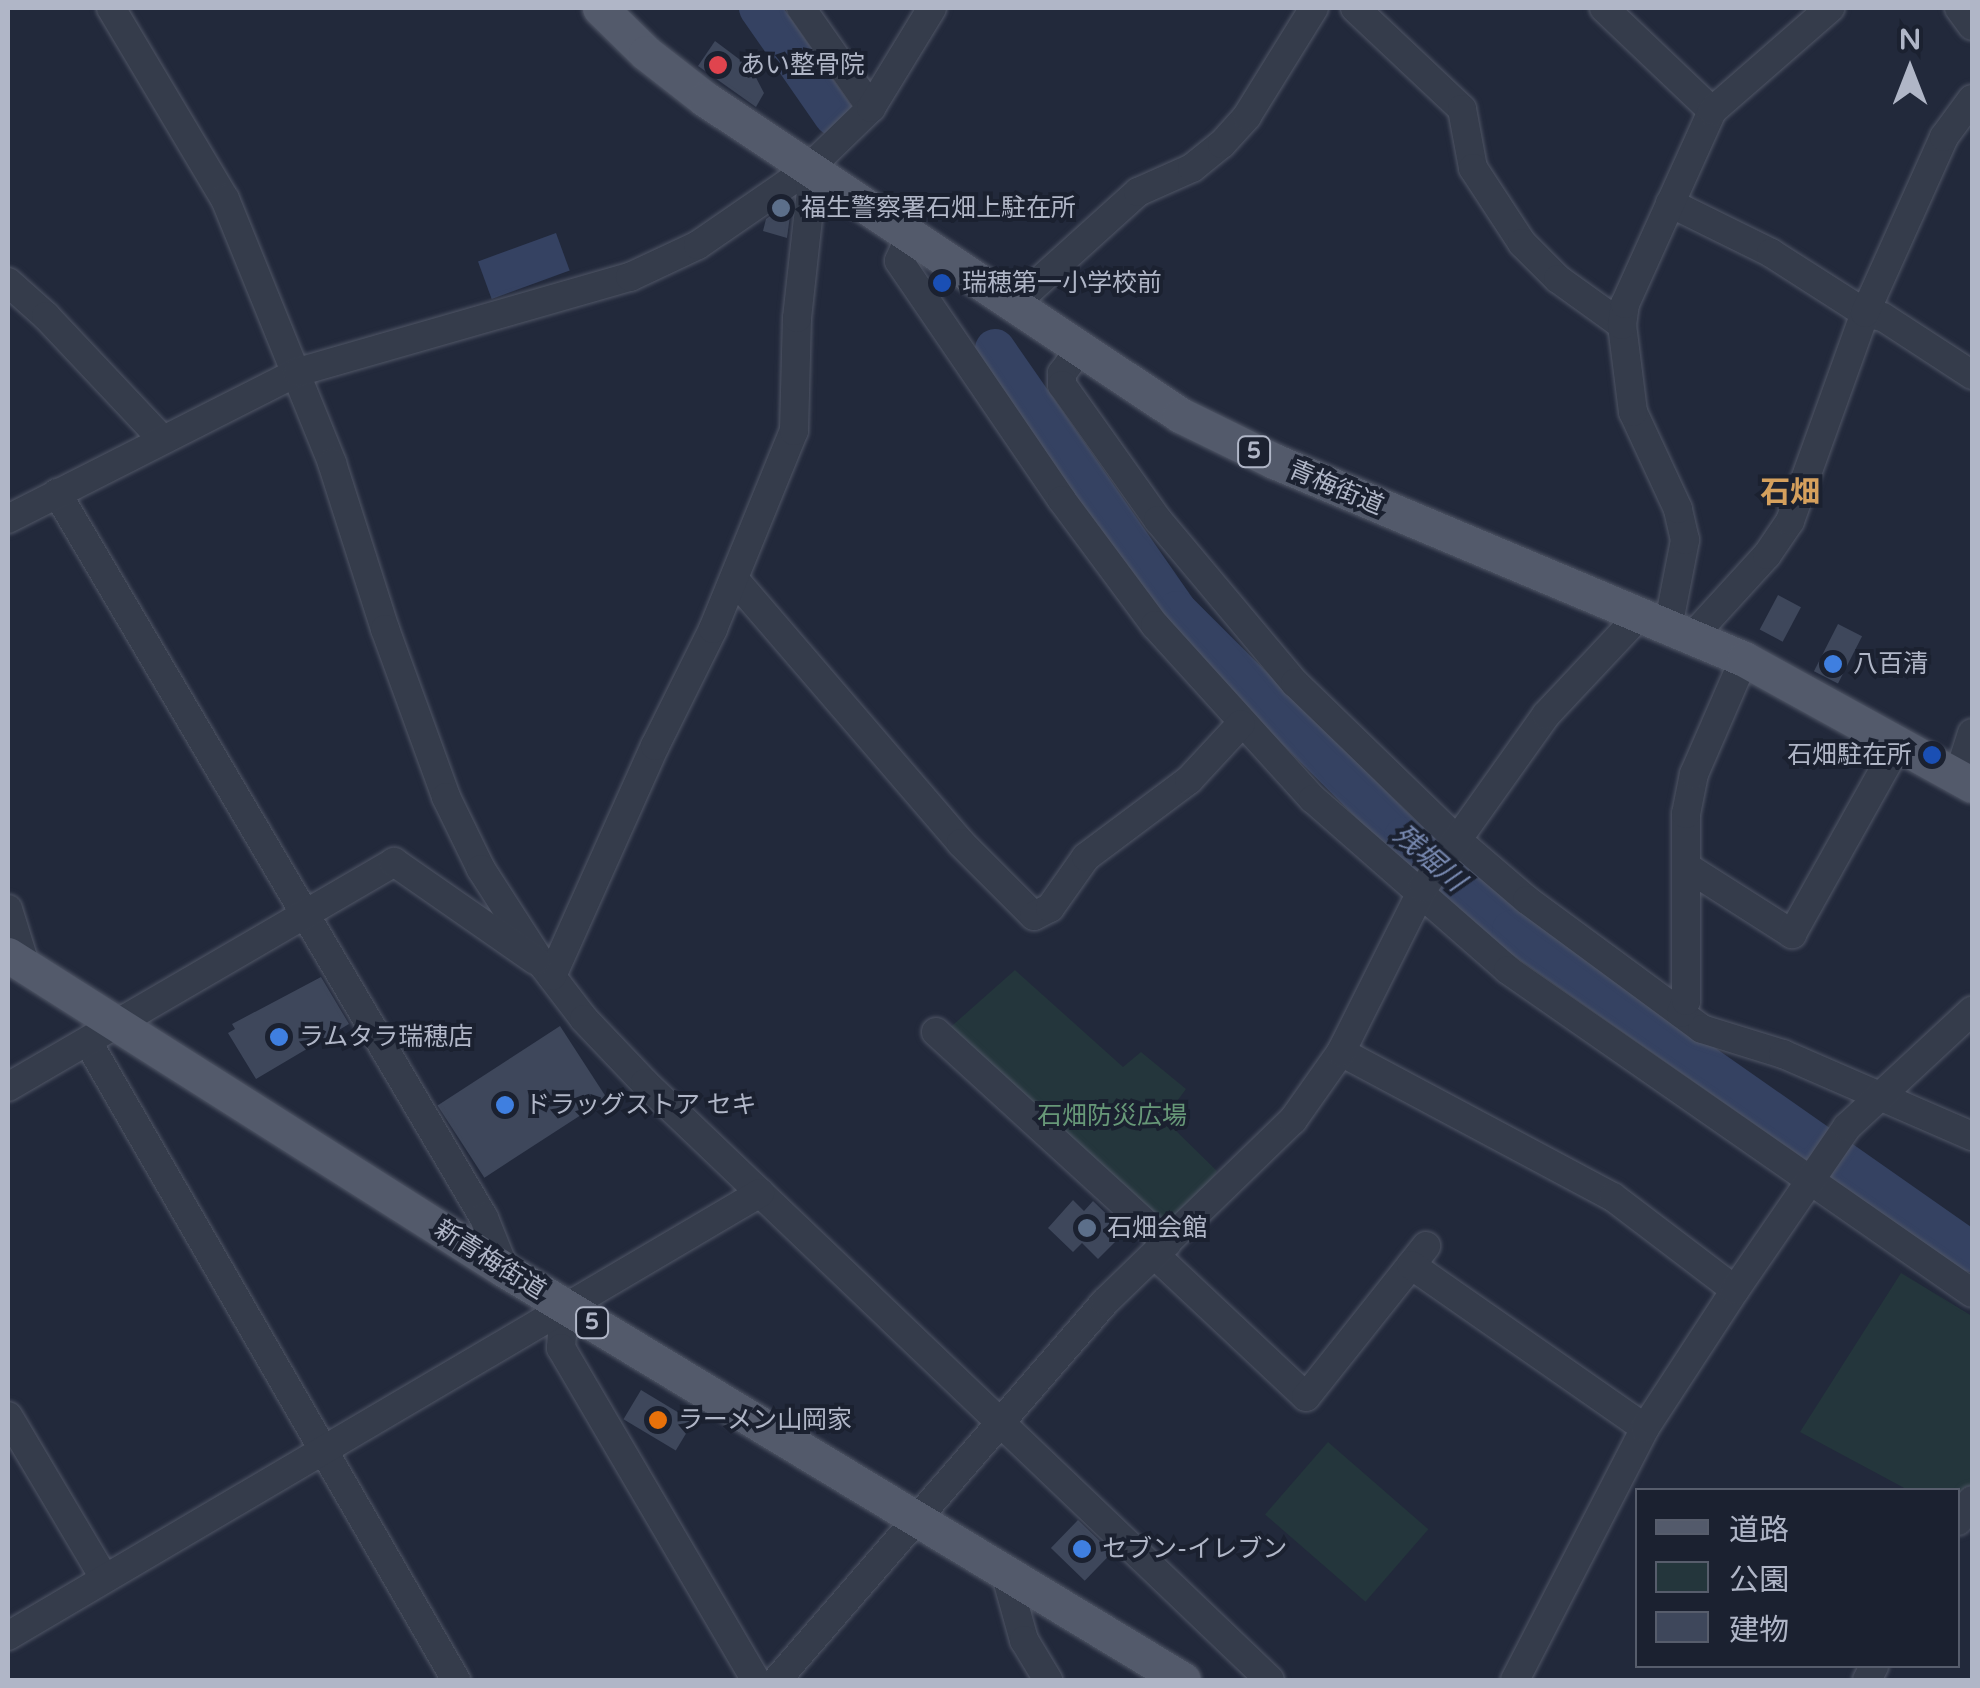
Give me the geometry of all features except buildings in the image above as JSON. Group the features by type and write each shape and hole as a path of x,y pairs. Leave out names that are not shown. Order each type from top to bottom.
{"main road":[{"name":"青梅街道","path":"600,8 683,84 1163,404 1244,448 1744,659 1965,781"},
{"name":"新青梅街道","path":"17,961 103,1034 505,1270 1184,1680"}],"street":[{"path":"111,8 225,200 298,372 446,798 480,869 547,970 621,1058 1270,1680"},
{"path":"801,8 870,108"},
{"path":"8,519 298,372 630,277 698,245 808,169 870,108 932,8"},
{"path":"1013,305 1138,192 1192,168 1222,144 1248,116 1314,8"},
{"path":"1354,8 1462,109 1473,168 1522,243 1558,279 1622,325"},
{"path":"1604,8 1712,111"},
{"path":"1666,626 1686,540 1678,510 1633,412 1622,325 1625,304 1712,111 1830,8"},
{"path":"1960,8 1972,26"},
{"path":"778,1680 1105,1302 1293,1120 1341,1052 1421,891 1546,715 1767,554 1790,521 1865,314 1944,137 1972,98"},
{"path":"547,970 735,580 794,431 796,318 811,191 808,169"},
{"path":"1670,204 1771,254 1865,314 1884,317 1972,375"},
{"path":"910,237 898,261 1116,575 1242,724 1313,798 1508,970 1813,1177 1972,1293"},
{"path":"8,282 46,316 162,439"},
{"path":"1080,350 1062,374 1062,384 1191,562 1334,724 1456,842 1527,900 1702,1029 1782,1054 1972,1136"},
{"path":"57,493 484,1218 505,1270"},
{"path":"735,580 961,843 1034,916 1050,908 1086,858 1189,780 1242,724"},
{"path":"1681,1013 1686,1001 1686,814 1694,774 1744,659"},
{"path":"1965,781 1972,733"},
{"path":"1687,867 1792,934 1898,744"},
{"path":"8,1088 394,862 547,970"},
{"path":"8,908 17,961"},
{"path":"1515,1680 1645,1428 1735,1290 1838,1140 1876,1096 1972,1011"},
{"path":"936,1032 1161,1249 1306,1397 1419,1255 1645,1428"},
{"path":"103,1034 320,1451 456,1680"},
{"path":"1341,1052 1613,1198 1735,1290"},
{"path":"8,1636 103,1576 760,1194"},
{"path":"564,1306 561,1348 756,1680"},
{"path":"8,1416 103,1576"},
{"path":"1005,1572 1024,1640 1048,1680"}],"green space":[{"name":"石畑防災広場","path":"1015,970 1123,1067 1141,1052 1186,1089 1164,1119 1217,1171 1200,1203 1166,1235 945,1032"},
{"path":"1901,1273 1972,1316 1972,1488 1960,1506 1960,1488 1904,1488 1800,1432"},
{"path":"1328,1442 1428,1529 1365,1602 1265,1514"}],"water":[{"path":"556,233 570,271 492,299 478,261"}],"waterway":[{"name":"残堀川","path":"759,8 834,116"},
{"name":"残堀川","path":"995,349 1177,611 1404,837 1512,930 1972,1252"}],"place":[{"name":"あい整骨院","path":"718,65"},
{"name":"福生警察署石畑上駐在所","path":"781,208"},
{"name":"瑞穂第一小学校前","path":"942,283"},
{"name":"八百清","path":"1833,664"},
{"name":"石畑駐在所","path":"1932,755"},
{"name":"ラムタラ瑞穂店","path":"279,1037"},
{"name":"ドラッグストア セキ","path":"505,1105"},
{"name":"石畑会館","path":"1087,1228"},
{"name":"ラーメン山岡家","path":"658,1420"},
{"name":"セブン-イレブン","path":"1082,1549"}],"district":[{"name":"石畑","path":"1790,493"}]}
